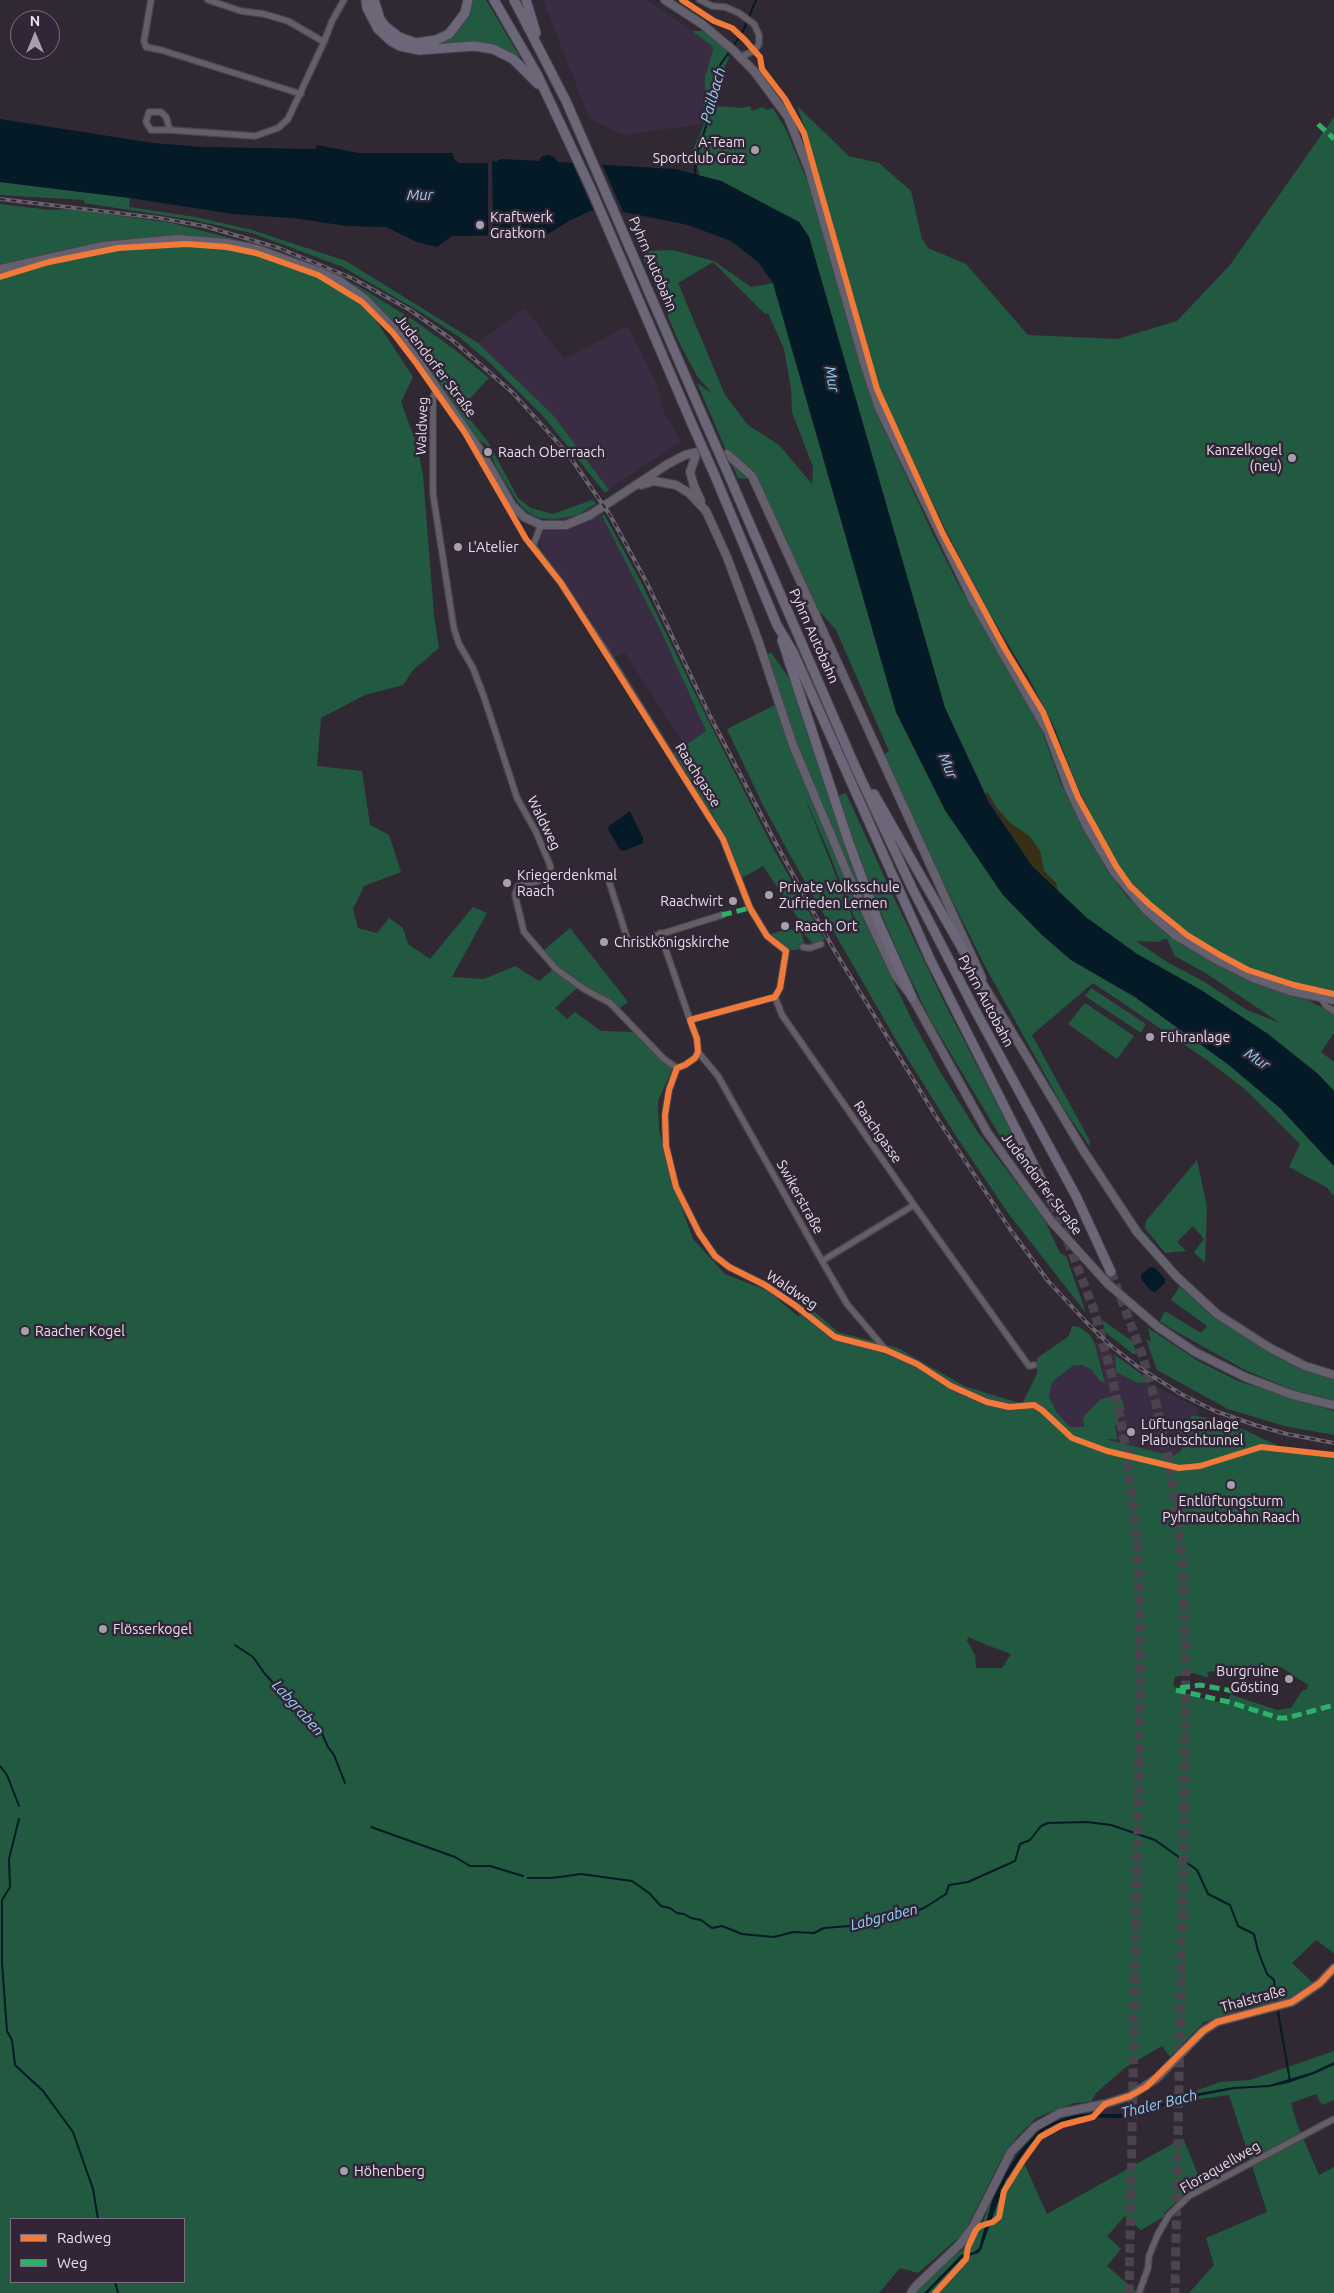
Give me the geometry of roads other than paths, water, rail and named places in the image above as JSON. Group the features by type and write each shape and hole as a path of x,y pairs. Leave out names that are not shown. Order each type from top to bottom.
{"highway":[{"path":"366,0 373,21 391,41 400,46 419,50 474,46 493,48 513,58 532,76 547,97"},
{"path":"374,0 380,19 385,26 399,37 416,43 436,40 449,34 465,13 468,0"},
{"name":"Pyhrn Autobahn","path":"494,0 537,74 591,189 777,625 793,652 930,959 1053,1203"},
{"name":"Pyhrn Autobahn","path":"514,0 566,101 843,734 854,764 912,888 974,1010 1076,1196 1111,1272"},
{"path":"526,0 540,48"},
{"path":"777,625 848,840 877,919 912,997"},
{"path":"843,734 919,874 988,994"}],"main road":[{"path":"665,0 702,24 754,71 778,101 798,138 819,202 865,366 879,408 972,601 1048,732 1069,789 1088,829 1114,872 1146,910 1184,940 1253,978 1334,1000"},
{"name":"Judendorfer Straße","path":"0,269 82,250 151,240 191,239 257,249 340,281 365,299 400,336 482,453 512,505 524,517 544,526"},
{"name":"Judendorfer Straße","path":"634,487 684,455 697,452 691,466 691,479 727,557 758,640 793,745 847,873 896,976 912,997 988,1132 1052,1222 1108,1284 1158,1327 1195,1352 1245,1377 1293,1395 1334,1405"},
{"path":"727,454 752,476 943,896 976,962 988,994 1083,1150 1137,1232 1177,1277 1217,1314 1270,1348 1305,1366 1334,1375"},
{"path":"544,526 574,522 590,515 634,487 654,481 676,485 689,493 706,511"},
{"name":"Thalstraße","path":"911,2293 960,2244 972,2227 1011,2152 1035,2127 1060,2113 1106,2104 1130,2096 1157,2078 1203,2031 1217,2022 1292,2002 1320,1983 1334,1968"}],"street":[{"path":"152,0 144,41 146,47 301,94"},
{"path":"208,0 241,11 264,14 288,21 324,42"},
{"path":"170,130 166,117 161,112 149,112 146,122 151,130 255,136 266,134 278,128 288,119 301,94 332,22 344,0"},
{"path":"700,0 712,6 718,2 739,13 754,24 759,35 759,44 754,51 740,58"},
{"name":"Waldweg","path":"438,388 433,397 433,494 454,629 484,697 517,798 536,832 550,865 551,873 546,879 518,886 515,895 524,932 556,969 584,989 610,1003 664,1059 677,1068 665,1115 666,1146 676,1187 704,1242 715,1256 729,1267 765,1285 796,1306 835,1337 886,1350 917,1364 951,1386 988,1402 1009,1407 1034,1405 1042,1410"},
{"name":"Raachgasse","path":"544,526 533,546 561,583 607,653 723,839 750,908 767,936 786,951 780,988 775,997 786,1021 1028,1366 1034,1365"},
{"path":"608,878 629,944 722,915"},
{"name":"Swikerstraße","path":"660,933 690,1020 698,1052 718,1076 847,1304 886,1350"},
{"path":"803,947 810,948 821,944"},
{"path":"690,1020 775,997"},
{"path":"1321,998 1326,1006 1334,1011"},
{"path":"677,1068 695,1058 698,1052"},
{"path":"822,1262 914,1205"},
{"name":"Floraquellweg","path":"1139,2293 1148,2268 1149,2256 1158,2234 1169,2215 1189,2196 1334,2119"}],"water":[{"name":"Mur","path":"0,119 153,143 202,147 315,149 317,145 358,153 453,153 454,159 459,163 488,163 490,160 497,162 502,159 540,161 540,158 543,156 549,155 558,162 675,169 721,181 799,222 809,237 945,708 989,803 1032,866 1087,918 1137,954 1201,990 1268,1034 1318,1074 1334,1091 1334,1166 1281,1109 1229,1065 1135,997 1071,960 1041,934 1003,895 945,810 896,712 773,283 758,262 731,241 688,225 624,212 590,211 541,238 532,239 531,235 452,236 437,247 417,242 386,227 347,226 292,218 233,214 130,198 0,182"},
{"path":"630,811 643,838 643,843 624,851 620,850 608,829 609,826"},
{"path":"1150,1267 1155,1268 1165,1279 1165,1283 1155,1292 1150,1290 1141,1279 1141,1275"},
{"path":"1334,2062 1334,2065 1288,2083 1269,2087 1234,2089 1199,2096 1121,2118 1079,2117 1060,2122 1045,2129 1026,2149 1006,2179 981,2250 978,2253 962,2258 928,2293 924,2293 961,2255 974,2252 979,2248 993,2197 1002,2178 1022,2149 1043,2126 1077,2114 1124,2114 1199,2093 1234,2087 1269,2085 1313,2072"}],"waterway":[{"name":"Pailbach","path":"733,47 744,29 756,0"},
{"name":"Pailbach","path":"695,175 696,157 706,126 713,86 720,65 730,51"},
{"name":"Labgraben","path":"235,1645 253,1657 265,1674 297,1709 319,1727 328,1747 334,1755 345,1783"},
{"path":"0,1766 7,1775 19,1806"},
{"path":"19,1819 9,1859 10,1887 2,1900 2,1963 7,2031 12,2040 15,2065 43,2091 73,2132 93,2189 98,2218"},
{"name":"Labgraben","path":"528,1878 552,1878 581,1874 632,1881 649,1893 661,1906 701,1920 712,1928 722,1926 742,1934 774,1937 793,1932 814,1933 824,1928 861,1925 879,1919 888,1919 908,1914 924,1908 946,1894 949,1885 968,1882 1015,1861 1020,1844 1030,1840 1041,1826 1048,1823 1087,1822 1111,1825 1155,1840 1197,1870 1208,1894 1230,1905 1238,1926 1254,1934 1267,1974 1274,1980 1276,2001"},
{"name":"Labgraben","path":"371,1827 455,1857 470,1866 490,1866 523,1876"},
{"name":"Labgraben","path":"1278,2012 1290,2081"},
{"path":"115,2283 118,2293"}],"tunnel":[{"path":"1053,1203 1094,1310 1112,1376 1126,1449 1137,1541 1140,1617 1140,1707 1129,2293"},
{"path":"1111,1272 1142,1354 1157,1407 1169,1461 1182,1557 1186,1707 1175,2293"}],"railway":[{"path":"0,199 159,218 204,226 279,248 354,279 410,310 451,339 512,392 568,454 610,515 647,583 710,716 833,948 935,1115 1010,1229 1048,1281 1110,1345 1138,1367 1181,1394 1215,1411 1258,1426 1334,1443"}],"place":[{"name":"A-Team Sportclub Graz","path":"755,150"},
{"name":"Kraftwerk Gratkorn","path":"480,225"},
{"name":"Raach Oberraach","path":"488,452"},
{"name":"Kanzelkogel (neu)","path":"1292,458"},
{"name":"L'Atelier","path":"458,547"},
{"name":"Kriegerdenkmal Raach","path":"507,883"},
{"name":"Private Volksschule Zufrieden Lernen","path":"769,895"},
{"name":"Raachwirt","path":"733,901"},
{"name":"Raach Ort","path":"785,926"},
{"name":"Christkönigskirche","path":"604,942"},
{"name":"Führanlage","path":"1150,1037"},
{"name":"Raacher Kogel","path":"25,1331"},
{"name":"Lüftungsanlage Plabutschtunnel","path":"1131,1432"},
{"name":"Entlüftungsturm Pyhrnautobahn Raach","path":"1231,1485"},
{"name":"Flösserkogel","path":"103,1629"},
{"name":"Burgruine Gösting","path":"1289,1679"},
{"name":"Höhenberg","path":"344,2171"}],"water label":[{"name":"Thaler Bach","path":"1159,2104"}]}
